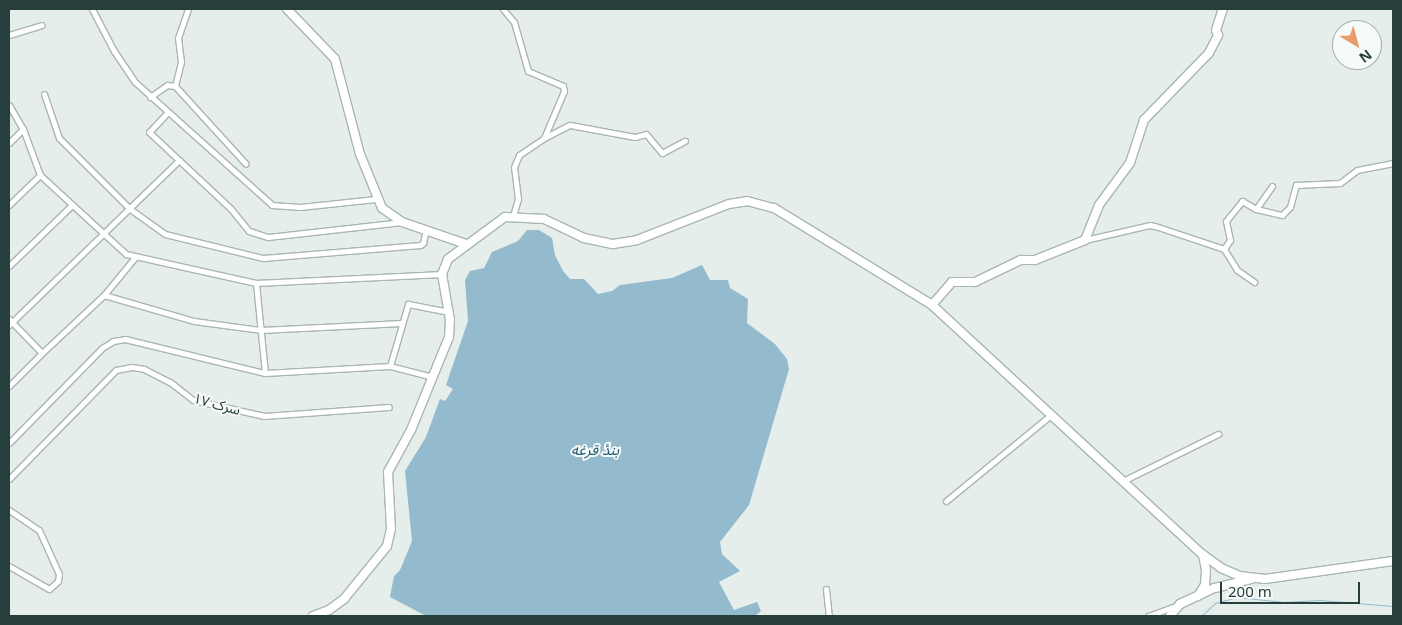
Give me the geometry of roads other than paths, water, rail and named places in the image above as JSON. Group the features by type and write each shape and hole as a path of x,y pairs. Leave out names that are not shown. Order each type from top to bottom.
{"main road":[{"path":"287,9 335,60 360,154 376,199 382,208 402,222 466,244"},
{"path":"932,304 952,282 976,282 1021,260 1035,260 1085,240 1099,206 1130,163 1144,120 1209,53 1218,35 1216,30 1223,9"},
{"path":"313,616 329,610 344,599 387,546 391,529 388,472 411,430 449,337 449,312 442,274 448,260 497,221 513,216 544,219 584,238 613,244 648,236 729,204 756,202 833,242 932,304 1125,480 1202,554 1231,572 1254,579"},
{"path":"1192,600 1205,585 1206,570 1202,554"},
{"path":"1170,616 1180,604 1215,588 1254,579 1393,561"}],"street":[{"path":"92,9 114,51 150,97 272,205 300,207 376,199"},
{"path":"175,86 181,62 178,38 188,9"},
{"path":"503,9 514,22 528,71 563,86 564,91 544,138"},
{"path":"9,35 42,25"},
{"path":"150,97 167,85 175,86 246,164"},
{"path":"44,94 59,138 130,209 165,234 263,258 420,245 423,243 426,229"},
{"path":"9,105 23,129 40,175 71,206 105,232 126,254 256,284 442,274"},
{"path":"167,113 148,132 230,208 250,231 268,237 402,222"},
{"path":"513,216 518,199 514,167 519,155 544,138 570,125 635,137 646,134 662,153 685,141"},
{"path":"9,143 23,129"},
{"path":"42,353 10,322 179,160"},
{"path":"1224,249 1230,240 1226,221 1242,201 1256,209 1282,215 1290,207 1296,184 1340,183 1357,170 1393,163"},
{"path":"9,205 40,175"},
{"path":"1256,209 1272,186"},
{"path":"9,266 71,206"},
{"path":"1085,240 1150,225 1224,249 1237,270 1254,282"},
{"path":"9,386 104,294 136,256"},
{"path":"256,284 265,373"},
{"path":"104,294 194,321 261,330 402,323"},
{"path":"390,366 408,304 449,312"},
{"path":"9,443 102,348 113,341 125,339 265,373 390,366 433,378"},
{"name":"سرک ۱۷","path":"9,479 116,370 144,369 170,382 193,400 264,416 389,407"},
{"path":"946,501 1052,414"},
{"path":"1125,480 1218,434"},
{"path":"9,510 39,530 59,574 56,586 49,589 9,566"},
{"path":"826,589 829,616"},
{"path":"1148,616 1180,604"}],"water":[{"name":"بندٔ قرغه","path":"527,230 539,230 552,238 555,255 563,271 570,279 584,279 598,294 612,291 620,285 672,278 702,265 710,280 728,280 730,288 748,299 747,323 775,344 787,359 789,369 749,505 720,542 722,554 740,571 719,582 734,610 757,602 761,611 755,616 426,616 390,597 394,576 400,570 412,541 405,471 426,437 440,399 445,401 453,389 446,385 468,321 465,280 470,271 484,268 492,252 518,241"}],"waterway":[{"path":"1201,616 1215,603 1237,597 1284,602 1320,600 1393,606"}]}
